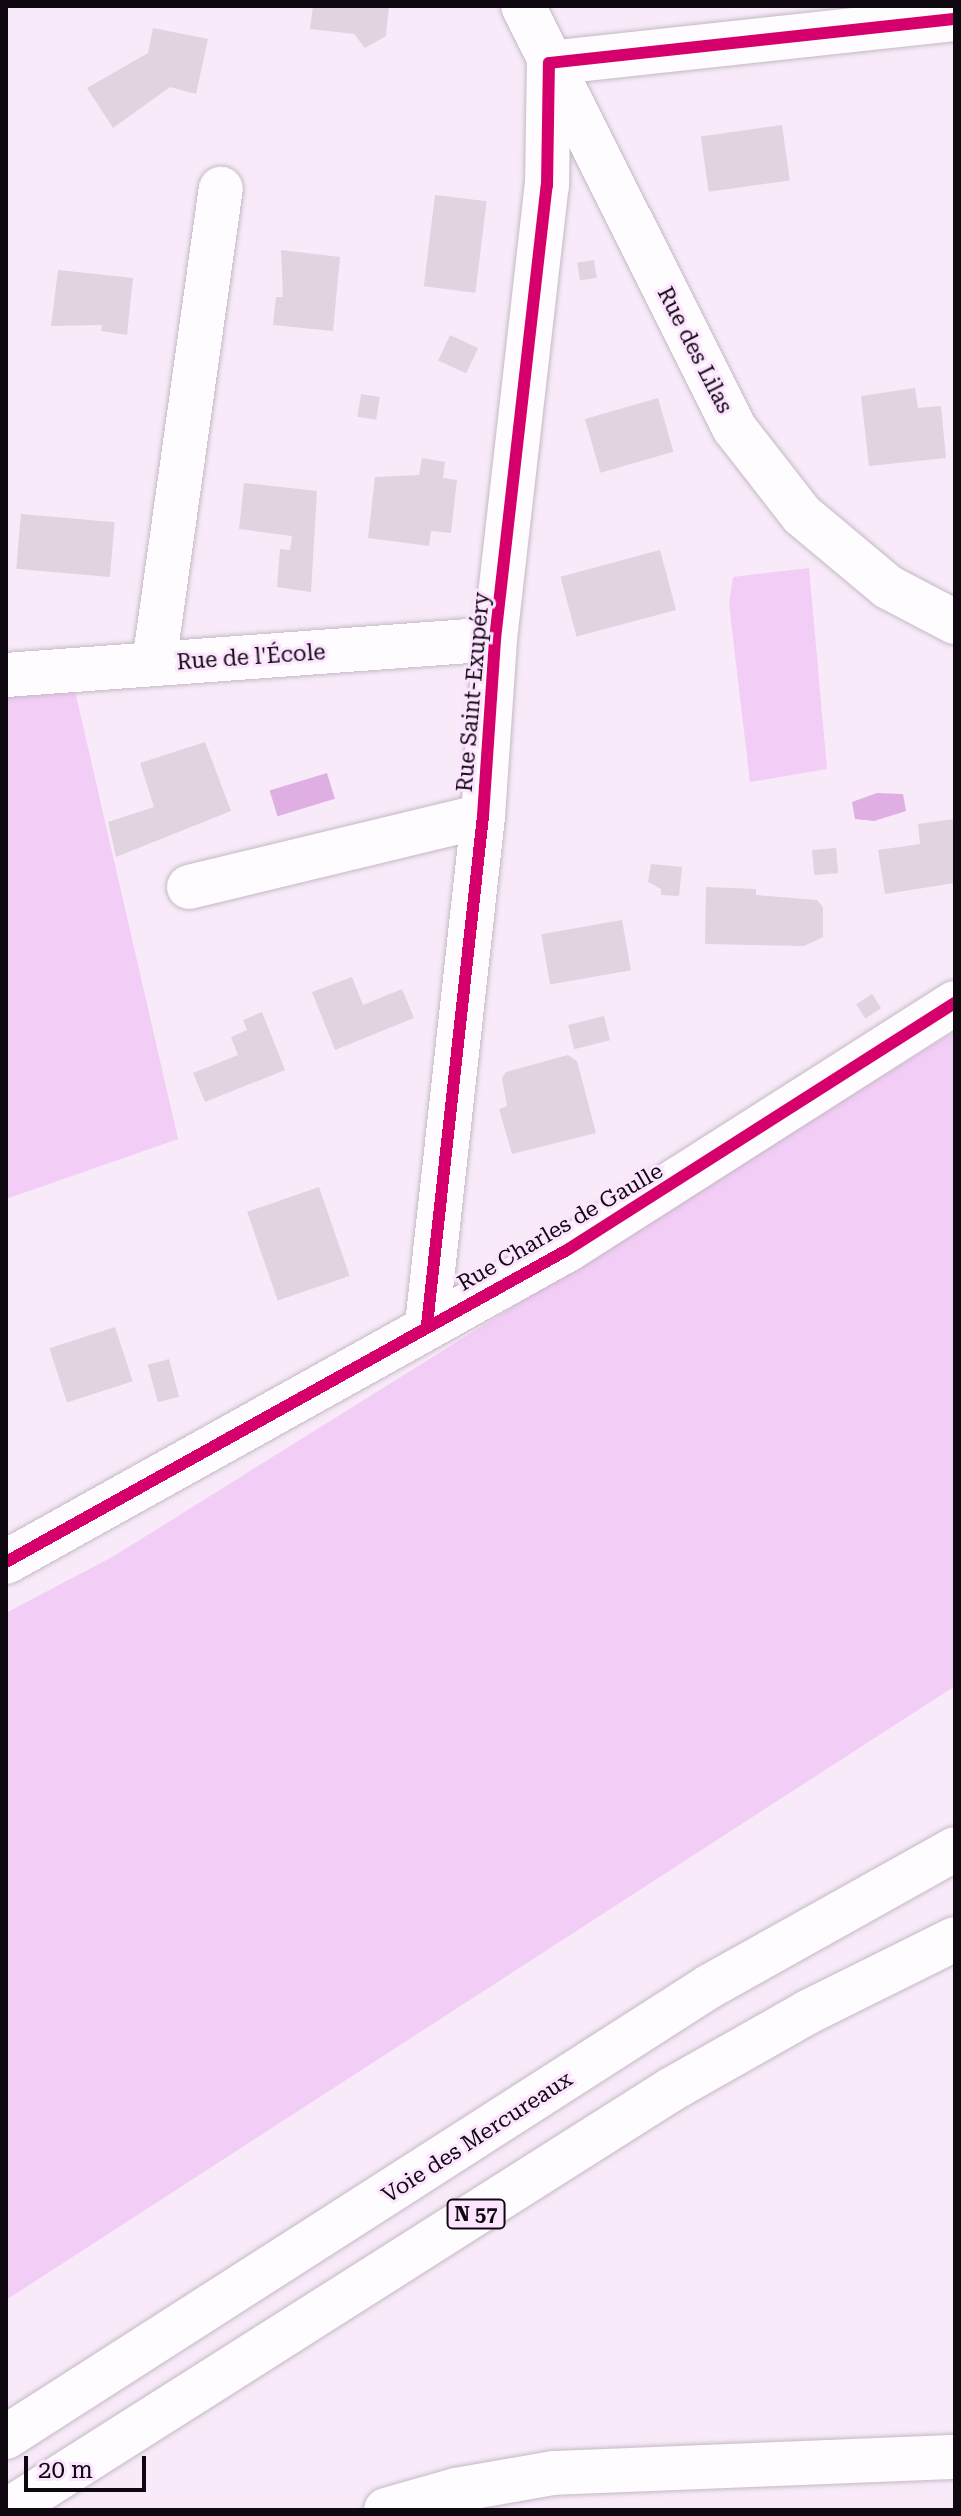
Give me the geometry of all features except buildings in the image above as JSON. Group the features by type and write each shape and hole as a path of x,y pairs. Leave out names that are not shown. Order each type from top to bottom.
{"main road":[{"name":"Rue des Lilas","path":"523,6 735,429 802,515 888,587 955,622"},
{"path":"549,63 935,16"},
{"name":"Rue Saint-Exupéry","path":"427,1325 483,816 495,639 547,186 549,63"},
{"path":"154,664 221,189"},
{"name":"Rue de l'École","path":"6,675 495,639"},
{"path":"189,887 483,816"},
{"name":"Rue Charles de Gaulle","path":"6,1562 427,1325 567,1250 955,1003"},
{"name":"Voie des Mercureaux","path":"6,2437 710,1986 955,1849"},
{"name":"N 57","path":"8,2510 672,2089 808,2012 955,1939"},
{"path":"386,2510 456,2490 553,2473 955,2457"}],"shaded area":[{"path":"809,568 827,769 750,782 729,604 733,577"},
{"path":"72,678 178,1139 6,1199 6,684"},
{"path":"327,773 335,799 278,816 270,791"},
{"path":"877,793 903,794 906,811 874,821 855,819 852,802"},
{"path":"955,1031 955,1686 6,2300 6,1613 114,1556"}],"cycle path":[{"path":"427,1325 483,816 495,639 547,186 549,63 955,19"},
{"path":"6,1562 567,1250 955,1003"}]}
